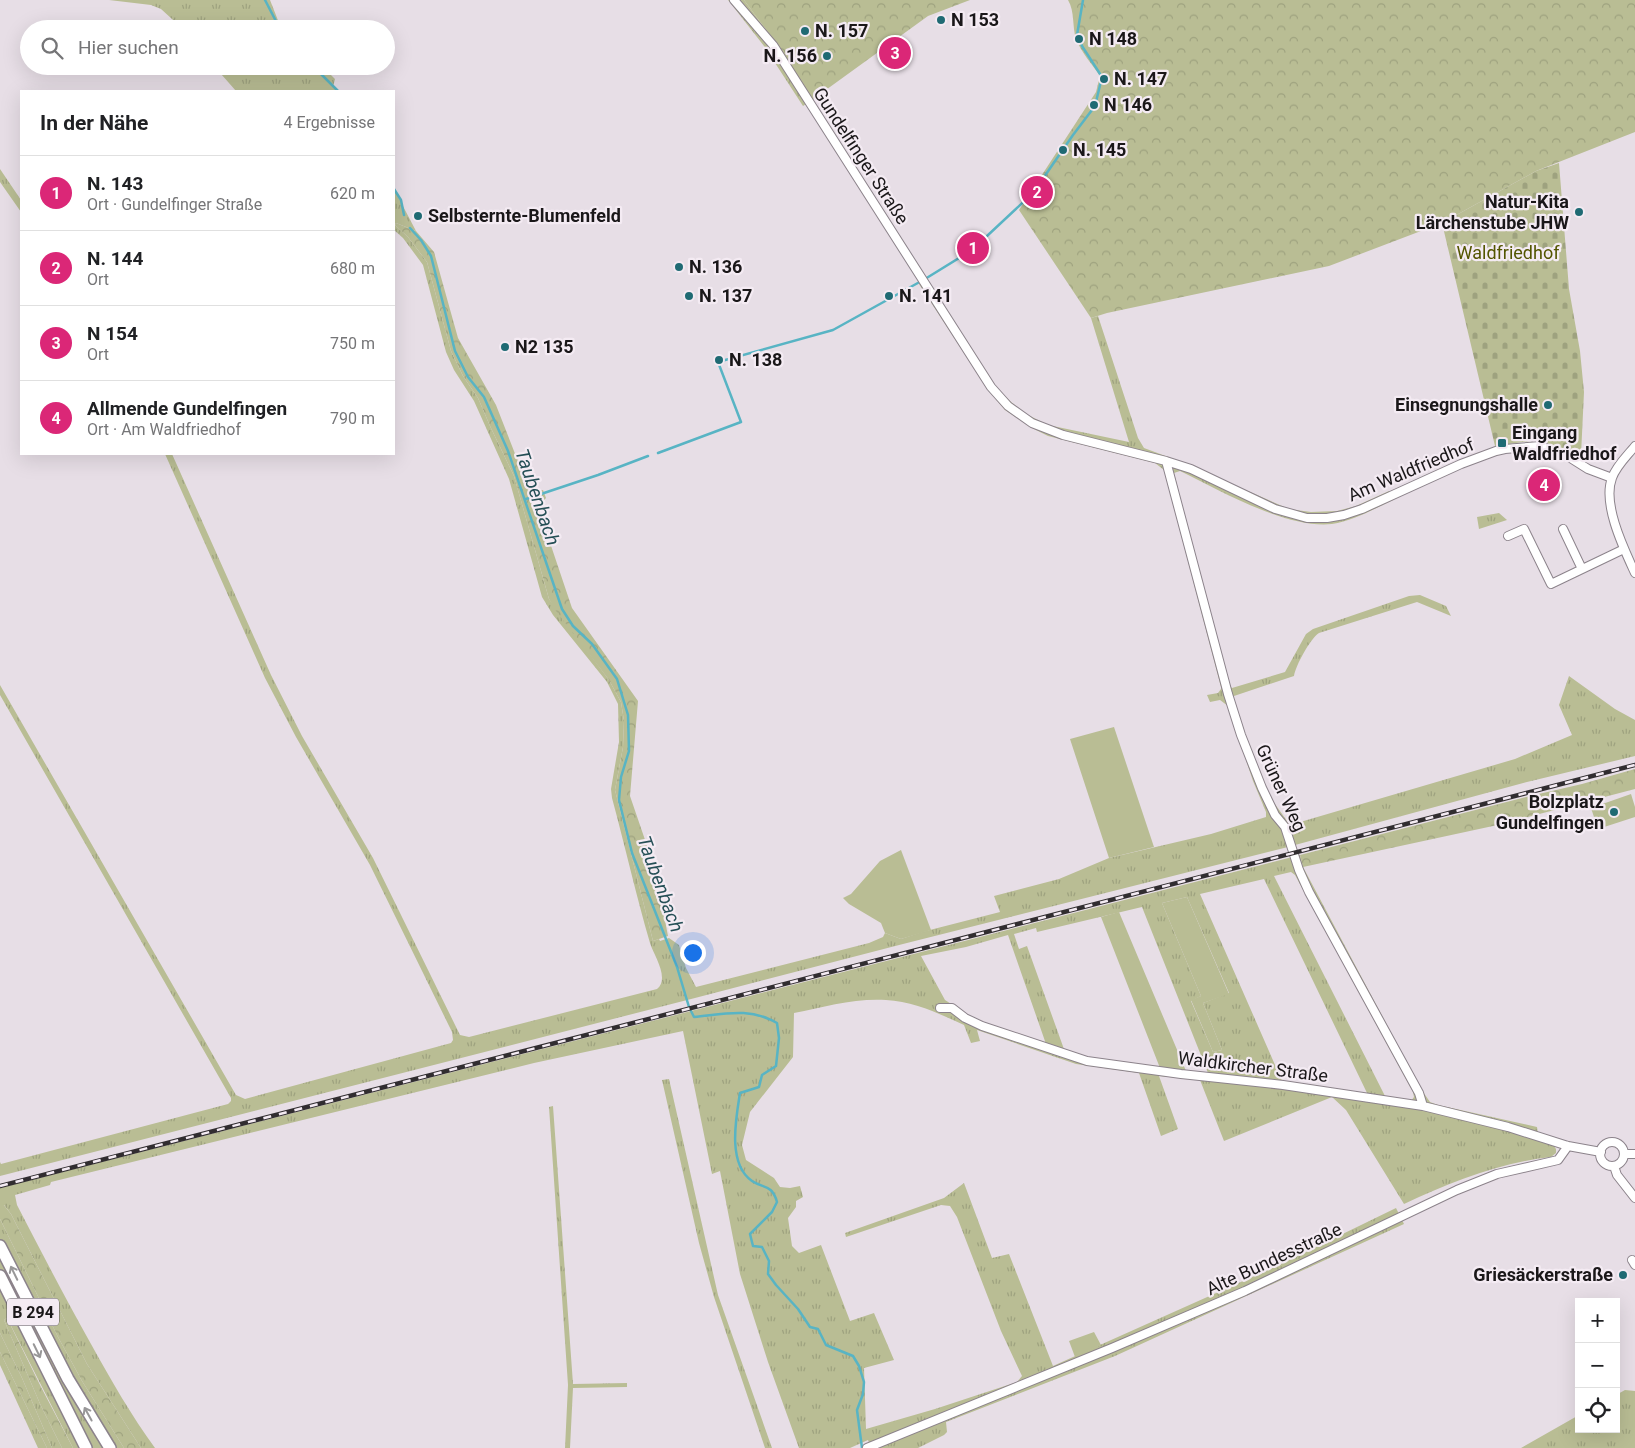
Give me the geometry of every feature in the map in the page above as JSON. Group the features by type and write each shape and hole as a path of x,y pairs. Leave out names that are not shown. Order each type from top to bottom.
{"highway":[{"name":"B 294","path":"0,1246 68,1378 94,1425 110,1448"},
{"name":"B 294","path":"0,1276 86,1448"}],"street":[{"name":"Gundelfinger Straße","path":"734,0 773,46 991,387 1008,406 1032,423 1062,434 1166,461"},
{"name":"Am Waldfriedhof","path":"1166,461 1191,469 1275,509 1307,518 1327,518 1362,509 1469,461 1505,449 1540,446 1569,457 1588,469 1612,478"},
{"path":"1635,446 1612,478 1610,494 1611,508 1624,549 1635,572"},
{"name":"Grüner Weg","path":"1166,461 1228,694 1252,766 1275,815 1285,827 1299,870 1309,892 1419,1093 1423,1106"},
{"path":"1508,536 1524,528 1551,584 1624,549"},
{"path":"1563,529 1582,569"},
{"name":"Waldkircher Straße","path":"940,1008 952,1008 965,1018 982,1026 1086,1061 1283,1085 1423,1106 1508,1126 1568,1146"},
{"path":"1611,1142 1622,1147 1624,1154 1623,1160 1614,1166 1608,1165 1601,1158 1604,1145 1611,1142"},
{"path":"1568,1146 1601,1152"},
{"name":"Alte Bundesstraße","path":"869,1447 1112,1348 1245,1291 1456,1190 1497,1174 1558,1160 1568,1146"},
{"path":"1624,1154 1635,1154"},
{"path":"1614,1166 1617,1175 1635,1198"}],"green space":[{"path":"109,0 270,0 278,20 173,20 161,9 151,5"},
{"path":"728,0 744,0 778,46 812,100 803,106 764,46"},
{"path":"744,0 970,0 928,16 812,100 778,46"},
{"path":"1068,0 1635,0 1635,132 1536,171 1442,223 1329,266 1091,318 1019,210 1096,92 1100,76 1078,44 1072,9"},
{"path":"222,75 331,75 335,79 333,87 337,90 235,90"},
{"name":"Waldfriedhof","path":"1559,163 1569,289 1580,351 1584,392 1581,455 1537,440 1495,446 1442,223 1536,171"},
{"path":"0,169 20,199 20,211 0,182"},
{"path":"395,191 416,231 396,223 395,225"},
{"path":"396,223 416,231 434,252 458,338 496,405 530,492 543,490 546,498 538,507 572,608 638,701 630,796 655,869 668,936 653,941 615,790 623,747 624,721 621,702 609,680 556,611 549,599 514,476 478,398 463,376 451,351 427,262 408,237 395,225"},
{"path":"395,225 408,237 427,262 451,351 463,376 478,398 514,476 549,599 609,680 621,702 624,721 623,747 615,790 653,941 669,938 679,945 686,968 696,987 869,943 883,937 885,933 901,939 1000,912 994,896 1059,879 1109,858 1211,834 1266,817 1266,812 1253,781 1228,706 1220,700 1210,702 1207,695 1218,693 1221,687 1164,470 1155,463 1048,436 1005,410 988,390 919,284 924,283 993,384 1026,414 1048,425 1129,442 1091,318 1098,316 1138,438 1144,448 1179,461 1289,509 1311,512 1337,511 1356,506 1389,491 1393,500 1363,514 1332,524 1314,524 1275,515 1234,498 1180,471 1174,473 1227,683 1232,688 1285,672 1306,634 1313,629 1409,596 1420,595 1446,606 1451,616 1417,602 1319,633 1315,636 1297,665 1294,676 1232,698 1257,771 1272,800 1290,825 1515,759 1572,735 1559,705 1569,676 1615,709 1635,720 1635,756 1527,782 1284,848 0,1176 0,1162 1,1164 228,1104 231,1098 0,695 0,685 236,1095 245,1099 451,1043 453,1040 452,1032 370,865 296,737 265,678 165,455 172,455 271,675 302,736 373,858 460,1035 469,1037 657,989 661,984 662,973 650,943 612,798 611,789 619,742 618,704 607,682 553,615 542,597 509,479 474,401 454,370 446,352 423,265 403,238 395,231"},
{"path":"1499,513 1507,520 1479,529 1477,517"},
{"path":"1114,727 1154,847 1109,858 1070,739"},
{"path":"1635,769 1635,789 1493,826 1303,867 1300,855"},
{"name":"Bolzplatz Gundelfingen","path":"1631,794 1635,807 1635,817 1598,829 1591,808"},
{"path":"901,850 931,930 901,939 885,933 881,923 849,904 843,898 851,894 880,861"},
{"path":"1300,855 1303,867 1421,1089 1430,1102 1537,1127 1539,1140 1554,1146 1556,1149 1556,1153 1551,1157 1512,1164 1476,1174 1404,1204 1346,1110 1332,1097 1224,1141 1200,1080 1159,1076 1178,1129 1161,1136 1139,1073 1076,1064 977,1030 980,1041 971,1043 964,1025 926,1009 896,1001 851,1002 794,1013 793,1057 750,1112 742,1145 746,1160 774,1178 780,1187 800,1186 803,1197 796,1201 796,1207 788,1218 792,1246 799,1253 821,1245 850,1321 874,1313 894,1360 864,1368 866,1429 1017,1382 1022,1376 1001,1331 957,1217 950,1206 941,1205 846,1237 845,1233 944,1198 964,1183 992,1258 1009,1254 1053,1366 1281,1264 1396,1208 1404,1224 1115,1356 946,1422 947,1432 944,1435 918,1448 871,1448 868,1440 850,1448 799,1448 768,1362 740,1274 720,1171 712,1174 683,1031 534,1063 51,1182 50,1185 15,1195 17,1205 81,1327 121,1397 155,1448 141,1448 87,1364 11,1214 4,1205 0,1205 0,1188","holes":["1291,872 1295,875 1413,1092 1414,1097 1411,1101 1385,1096 1274,876","1264,879 1367,1094 1283,1083 1200,894","1187,897 1229,993 1203,1003 1222,1050 1213,1052 1191,1001 1201,996 1162,903","1142,907 1208,1073 1118,1064 1065,1052 1027,946 1019,949 1014,934 1036,928 1037,932","1008,935 1046,1044 976,1020 945,1000 921,956 966,947"]},
{"path":"1187,897 1229,994 1203,1003 1222,1050 1213,1052 1191,1000 1201,996 1162,903"},
{"path":"1119,912 1186,1071 1160,1068 1101,917"},
{"path":"669,1079 718,1295 772,1448 765,1448 714,1297 699,1243 662,1080"},
{"path":"553,1106 573,1384 627,1383 627,1387 573,1388 570,1448 565,1448 568,1385 549,1107"},
{"path":"3,1204 11,1214 87,1364 141,1448 124,1448 82,1381 58,1337 0,1219 0,1205"},
{"path":"0,1219 58,1337 82,1381 124,1448 73,1448 7,1318 4,1320 41,1406 62,1448 52,1448 22,1378 0,1333"},
{"path":"7,1318 73,1448 62,1448 41,1406 4,1320"},
{"path":"1094,1332 1101,1345 1075,1357 1069,1341"},
{"path":"0,1333 22,1378 52,1448 47,1448 0,1352"},
{"path":"0,1352 47,1448 38,1448 0,1365"},
{"path":"1625,1390 1635,1391 1635,1448 1521,1448 1575,1417 1575,1433 1620,1433 1620,1393"}],"waterway":[{"name":"Taubenbach","path":"265,0 275,20"},
{"path":"658,453 741,422 718,362 833,330 925,279 972,250 1033,193 1095,106 1102,77 1077,35 1083,0"},
{"name":"Taubenbach","path":"322,75 337,90"},
{"name":"Taubenbach","path":"395,191 401,200 404,215"},
{"name":"Taubenbach","path":"410,228 421,240 431,256 455,351 468,377 484,397 508,451 562,609 573,626 592,644 617,679 628,715 629,751 621,777 619,800 632,853 677,967 689,1007 694,1017 727,1013 747,1013 767,1018 777,1023 779,1038 776,1066 762,1075 759,1087 740,1093 735,1127 736,1152 744,1173 752,1181 773,1192 777,1202 772,1212 750,1234 753,1246 762,1247 769,1261 768,1274 798,1309 810,1327 818,1329 826,1345 853,1356 859,1366 864,1382 863,1394 857,1410 862,1448"},
{"path":"526,499 648,456"}],"railway":[{"path":"0,1186 1635,765"}],"place":[{"name":"N 153","path":"941,20"},
{"name":"N. 157","path":"805,31"},
{"name":"N 148","path":"1079,39"},
{"name":"N 154","path":"895,53"},
{"name":"N. 156","path":"827,56"},
{"name":"N. 147","path":"1104,79"},
{"name":"N 146","path":"1094,105"},
{"name":"N. 145","path":"1063,150"},
{"name":"N. 144","path":"1037,192"},
{"name":"Natur-Kita Lärchenstube JHW","path":"1579,212"},
{"name":"Selbsternte-Blumenfeld","path":"418,216"},
{"name":"N. 143","path":"973,248"},
{"name":"N. 136","path":"679,267"},
{"name":"N. 137","path":"689,296"},
{"name":"N. 141","path":"889,296"},
{"name":"N2 135","path":"505,347"},
{"name":"N. 138","path":"719,360"},
{"name":"Einsegnungshalle","path":"1548,405"},
{"name":"Eingang Waldfriedhof","path":"1502,443"},
{"name":"Allmende Gundelfingen","path":"1544,485"},
{"name":"Bolzplatz Gundelfingen","path":"1614,812"},
{"name":"Griesäckerstraße","path":"1623,1275"}]}
